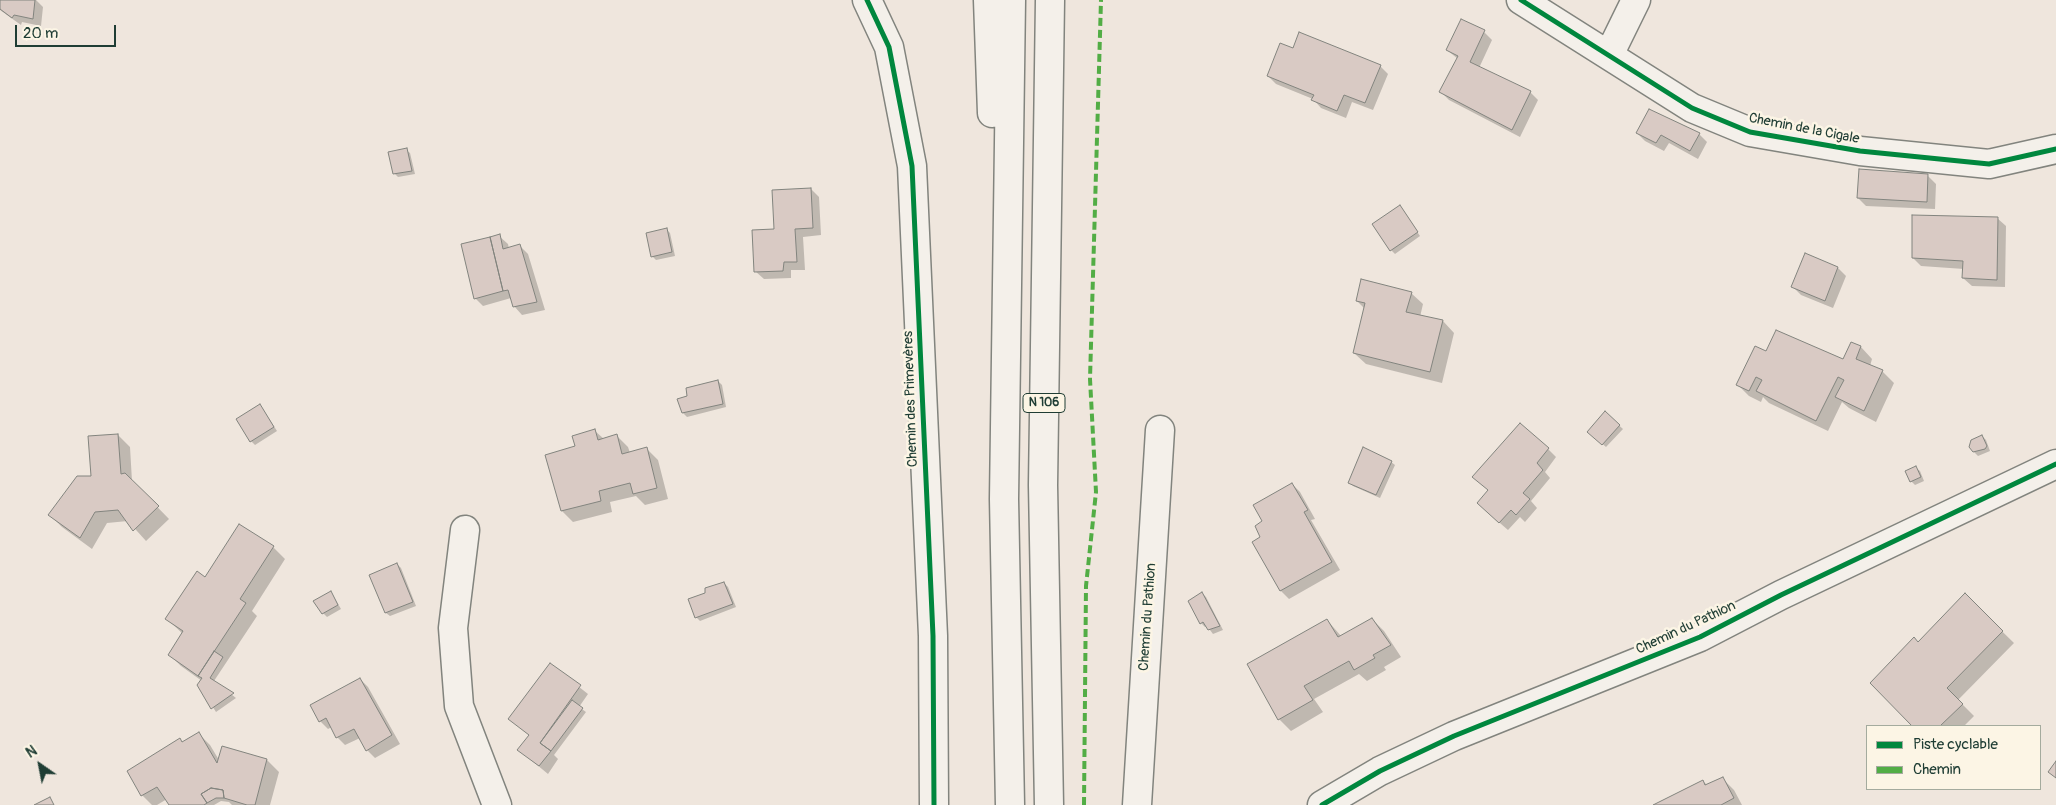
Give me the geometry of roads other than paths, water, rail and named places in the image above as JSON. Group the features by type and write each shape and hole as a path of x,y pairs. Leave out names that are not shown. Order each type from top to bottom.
{"street":[{"name":"Chemin des Primevères","path":"867,0 889,47 912,166 933,636 934,805"},
{"path":"988,0 1005,423"},
{"name":"N 106","path":"1010,805 1004,499 1012,0"},
{"name":"N 106","path":"1049,805 1043,485 1050,0"},
{"name":"Chemin de la Cigale","path":"1521,0 1692,108 1750,132 1860,151 1989,164 2056,149"},
{"path":"1609,55 1636,0"},
{"name":"Chemin du Pathion","path":"1137,805 1160,430"},
{"name":"Chemin du Pathion","path":"1322,805 1380,771 1454,736 1700,637 1781,595 2056,464"},
{"path":"465,530 453,628 459,706 497,805"}]}
